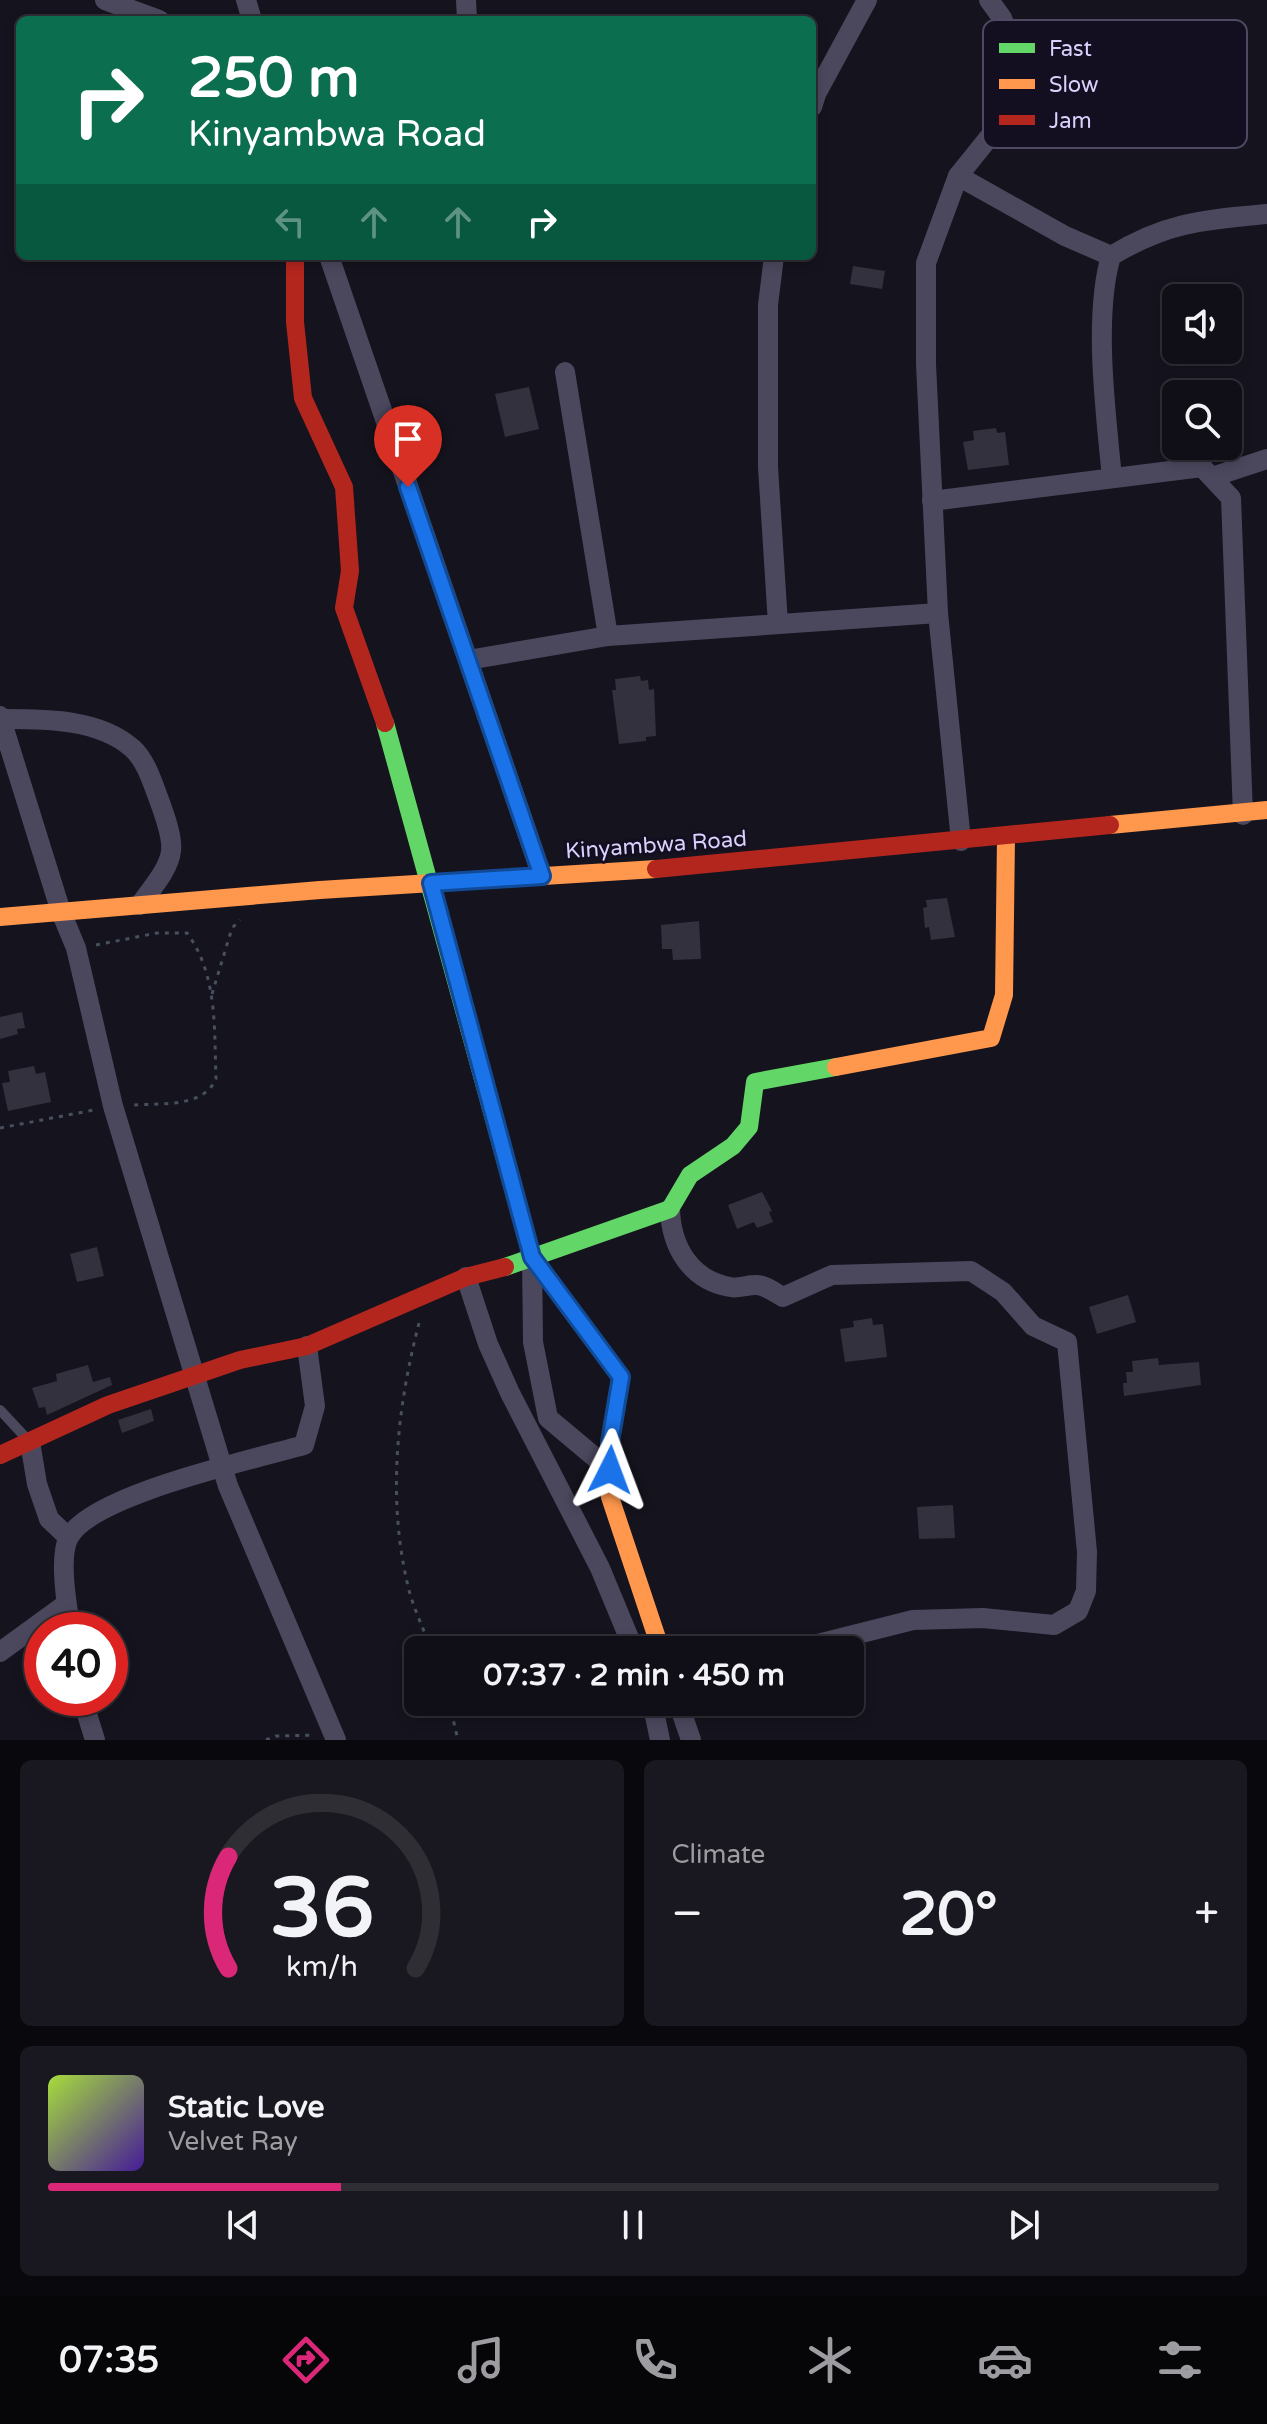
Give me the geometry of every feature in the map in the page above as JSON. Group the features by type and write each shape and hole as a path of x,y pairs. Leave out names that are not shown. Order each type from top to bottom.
{"street":[{"path":"105,0 148,16"},
{"path":"816,93 867,0"},
{"path":"989,0 1003,20"},
{"path":"961,841 938,613 926,364 926,263 958,176 983,145"},
{"path":"958,176 1065,236 1111,256"},
{"path":"1112,478 1103,330 1105,275 1111,256 1145,235 1197,221 1267,214"},
{"path":"295,260 295,322 303,398 344,487 350,571 344,608 394,748 532,1257 533,1342 548,1418 610,1470"},
{"path":"330,260 542,876"},
{"path":"774,260 768,305 768,467 778,624"},
{"path":"565,372 608,636"},
{"path":"1212,477 1267,459"},
{"path":"932,501 1202,467 1212,477 1231,498 1243,815"},
{"path":"468,660 608,636 938,613"},
{"path":"140,905 157,881 171,851 150,776 132,748 103,732 73,723 0,718 61,912 76,948 113,1106 228,1486 335,1738"},
{"name":"Kinyambwa Road","path":"0,917 431,883 663,869 1243,815 1267,810"},
{"path":"850,1636 913,1620 983,1618 1054,1625 1078,1611 1086,1591 1087,1552 1067,1342 1033,1326 1003,1292 971,1271 832,1275 783,1297 759,1284 731,1288 695,1272 682,1257 671,1231 670,1209 690,1175 733,1146 749,1127 755,1082 991,1038 1004,995 1006,837"},
{"path":"0,1455 108,1405 240,1360 307,1346 466,1277 495,1271 670,1209"},
{"path":"532,1257 621,1377 610,1442 610,1497 656,1636"},
{"path":"466,1277 488,1344 510,1393 600,1568 628,1636"},
{"path":"68,1612 65,1555 68,1537 96,1513 151,1489 304,1445 315,1406 307,1346"},
{"path":"30,1442 37,1484 49,1519 68,1537"},
{"path":"0,1652 66,1604"},
{"path":"88,1716 95,1740"},
{"path":"655,1716 660,1740"},
{"path":"683,1716 691,1740"}],"lane":[{"path":"0,1410 30,1442"}],"path":[{"path":"212,994 232,928 243,918"},
{"path":"0,1128 113,1106 188,1101 212,1089 216,1079 212,994 204,966 187,933 157,933 76,948"},
{"path":"426,1296 400,1412 396,1499 400,1550 409,1590 426,1636"},
{"path":"452,1716 458,1740"},
{"path":"266,1740 276,1736 335,1738"}],"building":[{"path":"853,266 885,271 882,289 850,284"},
{"path":"529,387 539,429 505,437 495,394"},
{"path":"996,428 997,433 1005,432 1009,465 968,470 963,442 974,440 973,431"},
{"path":"640,676 641,681 648,680 649,690 654,689 656,736 646,737 646,741 619,744 612,690 616,690 615,679"},
{"path":"947,898 955,937 931,940 929,927 925,928 923,908 927,907 926,900"},
{"path":"699,921 701,959 673,960 672,949 662,949 661,925"},
{"path":"22,1012 25,1028 17,1029 18,1034 0,1039 0,1017"},
{"path":"34,1066 36,1074 45,1072 51,1102 8,1111 2,1083 10,1082 8,1071"},
{"path":"762,1192 772,1211 769,1212 773,1222 757,1228 754,1222 737,1229 728,1205"},
{"path":"97,1247 104,1276 77,1282 70,1254"},
{"path":"1128,1295 1136,1322 1097,1334 1089,1307"},
{"path":"872,1318 873,1325 883,1324 887,1357 845,1362 840,1329 854,1327 853,1321"},
{"path":"1158,1358 1159,1365 1199,1362 1201,1385 1124,1396 1123,1383 1127,1383 1126,1372 1133,1372 1132,1361"},
{"path":"88,1365 93,1382 110,1377 112,1385 47,1415 45,1407 39,1408 32,1388 57,1381 56,1374"},
{"path":"151,1409 154,1421 122,1433 118,1420"},
{"path":"953,1505 955,1538 919,1539 917,1507"}],"traffic: fast":[{"path":"385,723 532,1257 609,1361"},
{"path":"505,1267 670,1209 690,1175 733,1146 749,1127 755,1082 836,1067"}],"traffic: slow":[{"path":"1110,825 1267,810"},
{"path":"836,1067 991,1038 1004,995 1006,837"},
{"path":"0,917 320,890 656,869"},
{"path":"609,1361 621,1377 610,1442 610,1497 656,1636"}],"traffic: jam":[{"path":"295,260 295,322 303,398 344,487 350,571 344,608 385,723"},
{"path":"656,869 1110,825"},
{"path":"0,1455 108,1405 240,1360 307,1346 466,1277 505,1267"}],"route":[{"path":"408,487 542,876 431,883 532,1257 585,1324 621,1377 610,1442 610,1470"}]}
